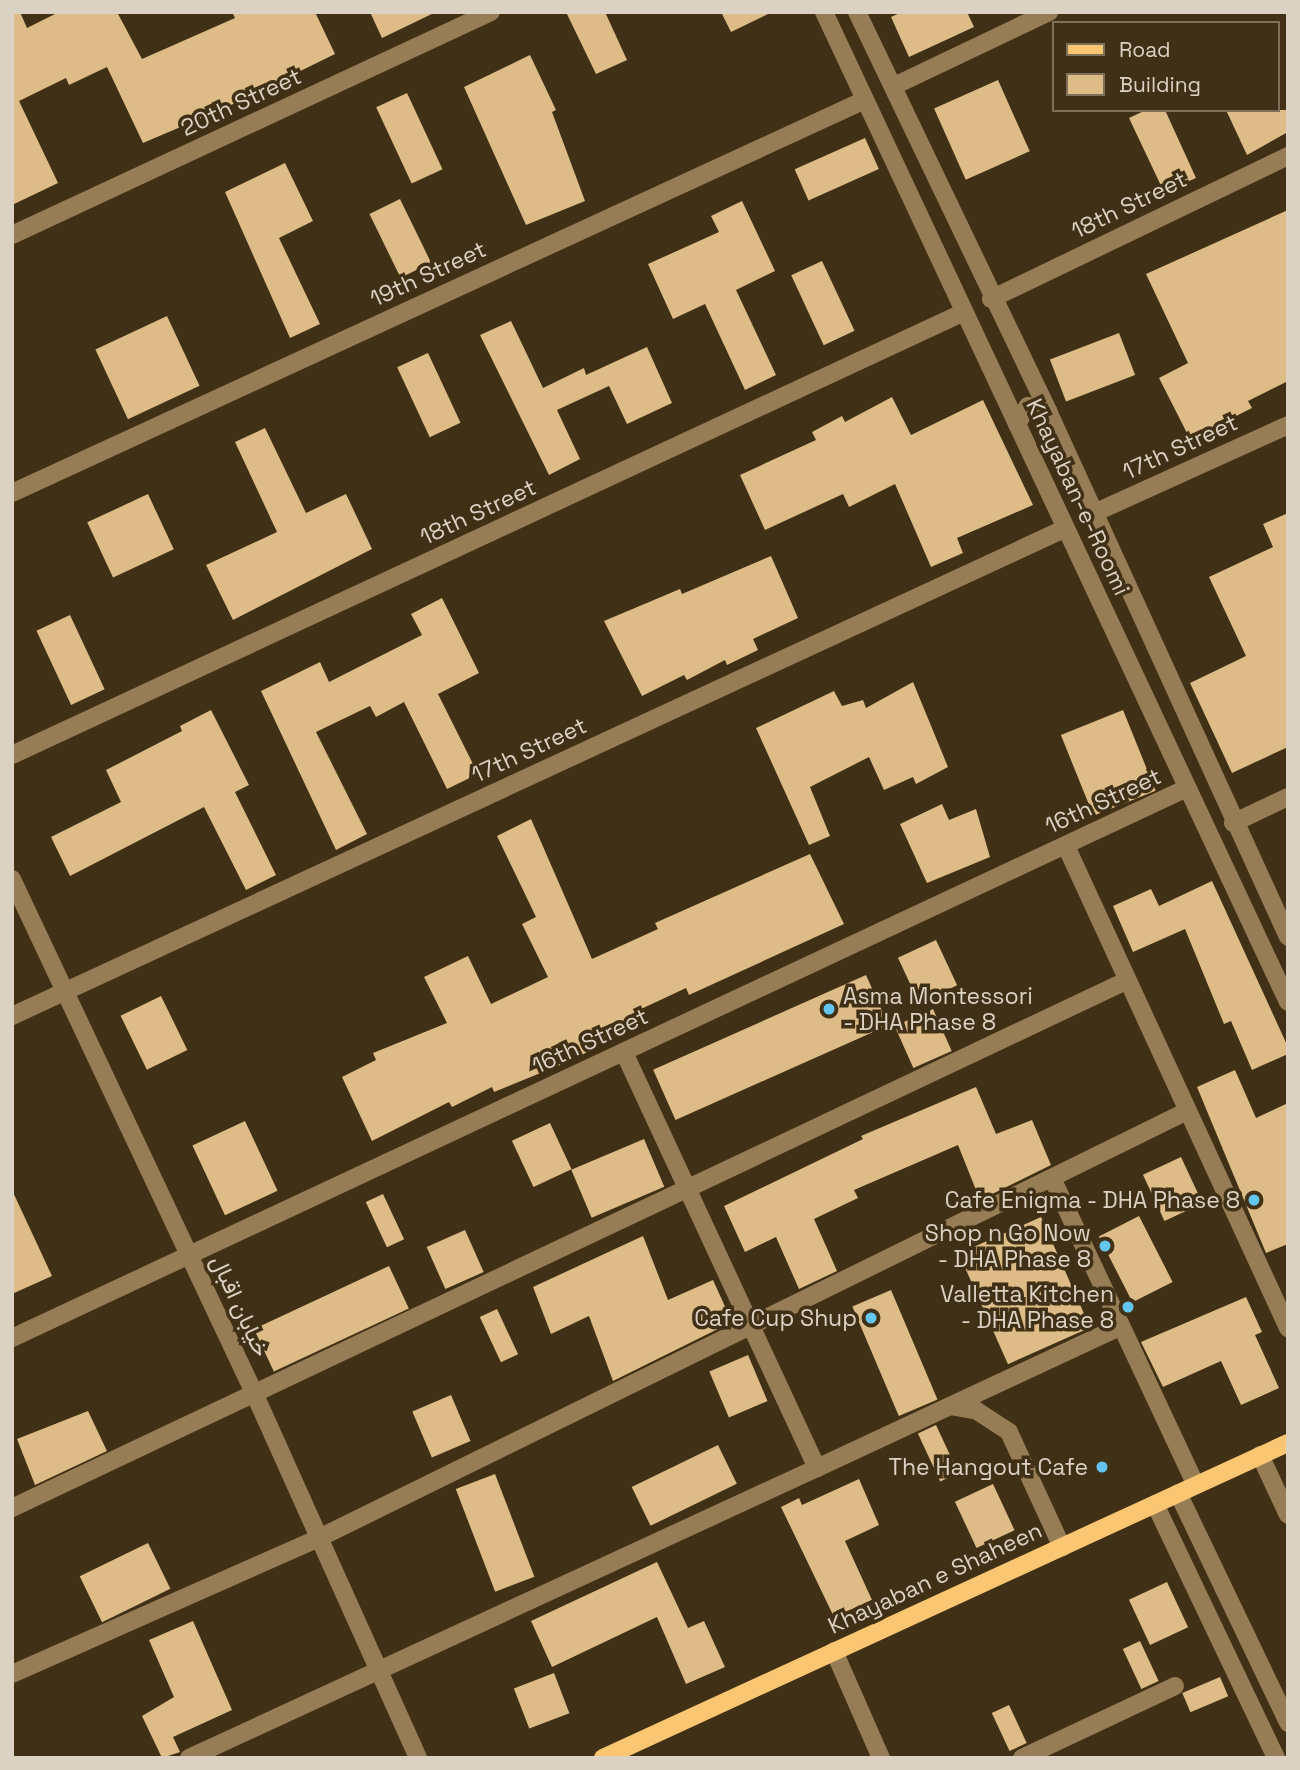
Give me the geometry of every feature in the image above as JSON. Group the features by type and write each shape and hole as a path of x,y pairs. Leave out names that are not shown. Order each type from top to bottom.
{"main road":[{"name":"Khayaban e Shaheen","path":"603,1758 1288,1443"}],"street":[{"name":"20th Street","path":"12,236 491,12"},
{"name":"Khayaban-e-Roomi","path":"824,12 1288,1002"},
{"name":"Khayaban-e-Roomi","path":"857,12 894,86 991,299 1048,411 1233,823 1288,937"},
{"path":"894,86 1049,12"},
{"name":"19th Street","path":"12,493 865,100"},
{"name":"18th Street","path":"991,299 1288,156"},
{"name":"18th Street","path":"12,755 964,312"},
{"path":"993,373 1012,379 1020,371 1020,356"},
{"path":"1017,424 1019,413 1028,406 1048,411"},
{"name":"17th Street","path":"1093,514 1288,425"},
{"name":"17th Street","path":"12,1016 1066,528"},
{"name":"16th Street","path":"12,1338 1187,788"},
{"path":"1233,823 1288,797"},
{"path":"1066,846 1185,1112 1288,1328"},
{"name":"خیابان اقبال","path":"12,879 255,1395 317,1539 418,1758"},
{"path":"12,1508 688,1192 1126,982"},
{"path":"624,1052 817,1468"},
{"path":"12,1674 317,1539 1185,1112"},
{"path":"1052,1178 1119,1327 1196,1485"},
{"path":"190,1758 379,1673 1119,1327"},
{"path":"950,1406 977,1411 1009,1432 1062,1547"},
{"path":"1260,1455 1288,1515"},
{"path":"1178,1493 1288,1723"},
{"path":"1155,1504 1276,1758"},
{"path":"834,1651 881,1758"},
{"path":"1022,1758 1175,1686"}],"building":[{"path":"12,12 20,12 27,28 59,12 117,12 142,59 235,18 232,12 315,12 335,54 225,108 143,143 107,67 69,85 66,78 19,101 58,183 12,205"},
{"path":"370,12 436,12 382,38"},
{"path":"566,12 605,12 627,60 596,74"},
{"path":"721,12 772,12 731,32"},
{"path":"902,12 967,12 974,27 909,57 891,17"},
{"path":"530,55 556,110 552,112 585,201 526,225 464,87"},
{"path":"998,80 1030,151 966,180 934,108"},
{"path":"407,93 442,169 412,183 376,107"},
{"path":"1288,110 1288,132 1247,155 1227,112"},
{"path":"1142,112 1166,112 1196,178 1164,192 1129,118"},
{"path":"865,138 879,169 808,200 795,169"},
{"path":"285,163 313,221 279,238 320,324 290,338 225,192"},
{"path":"400,199 431,263 401,278 369,214"},
{"path":"742,201 775,271 736,290 776,375 745,390 705,304 673,319 648,264 719,232 711,216"},
{"path":"1288,210 1288,381 1248,401 1252,408 1190,439 1159,378 1188,363 1146,274"},
{"path":"822,261 855,331 824,345 791,275"},
{"path":"167,316 200,386 128,419 95,349"},
{"path":"511,321 543,388 584,368 586,375 647,347 672,403 627,424 609,386 557,410 580,459 549,475 480,335"},
{"path":"1119,333 1135,375 1066,402 1050,360"},
{"path":"428,353 461,423 430,437 397,367"},
{"path":"892,397 911,435 983,400 1033,505 957,538 963,553 931,567 895,484 849,507 843,494 765,530 740,475 816,440 812,432 842,416 845,422"},
{"path":"265,428 306,513 346,494 372,549 233,620 206,565 277,532 235,442"},
{"path":"148,494 174,549 113,578 87,522"},
{"path":"1288,513 1288,747 1232,773 1190,683 1246,656 1209,577 1273,547 1263,524"},
{"path":"771,556 798,618 753,639 758,650 727,665 725,660 687,680 684,675 642,696 604,621 680,589 682,594"},
{"path":"442,598 479,673 438,694 478,774 447,789 404,702 376,717 370,706 316,732 367,834 336,850 261,691 320,662 329,682 422,635 411,614"},
{"path":"70,615 105,689 71,705 36,631"},
{"path":"913,682 948,767 916,784 913,777 884,790 869,757 810,787 830,836 809,845 756,728 834,691 842,706 863,700 866,708"},
{"path":"211,710 249,785 235,792 276,875 246,890 204,807 70,876 51,837 121,802 106,770 182,731 180,726"},
{"path":"1123,710 1156,791 1093,816 1061,735"},
{"path":"942,804 949,820 976,809 990,857 927,883 900,824"},
{"path":"531,819 592,959 658,929 655,923 810,854 844,924 689,995 686,988 639,1010 644,1019 575,1059 494,1092 492,1087 452,1107 449,1102 372,1141 342,1077 376,1060 373,1053 447,1023 424,977 468,956 491,1004 548,977 522,924 536,917 497,836"},
{"path":"1212,881 1288,1047 1288,1054 1252,1070 1231,1021 1224,1024 1185,929 1133,952 1113,906 1151,889 1159,906"},
{"path":"936,940 957,985 919,1003 898,958"},
{"path":"866,975 888,1025 676,1120 653,1070"},
{"path":"161,996 187,1050 147,1070 121,1016"},
{"path":"933,1009 952,1051 913,1068 895,1026"},
{"path":"1235,1070 1256,1118 1288,1103 1288,1244 1266,1253 1197,1087"},
{"path":"976,1087 996,1134 1032,1120 1051,1165 980,1200 958,1145 854,1190 858,1198 814,1219 837,1271 799,1289 776,1237 745,1252 724,1206 863,1139 861,1136"},
{"path":"245,1121 278,1191 225,1215 192,1146"},
{"path":"550,1123 572,1169 533,1187 512,1141"},
{"path":"644,1139 664,1187 592,1218 571,1170"},
{"path":"1181,1157 1203,1203 1164,1221 1143,1175"},
{"path":"12,1190 52,1276 12,1294"},
{"path":"383,1194 404,1239 387,1247 366,1202"},
{"path":"1139,1216 1173,1282 1133,1302 1099,1236"},
{"path":"1041,1217 1090,1328 1008,1364 959,1254"},
{"path":"465,1230 484,1272 445,1289 427,1247"},
{"path":"643,1236 668,1300 713,1280 732,1322 613,1381 589,1316 551,1334 533,1287"},
{"path":"389,1266 409,1309 274,1372 254,1329"},
{"path":"891,1290 937,1400 899,1416 852,1306"},
{"path":"1246,1297 1262,1332 1255,1335 1279,1388 1241,1405 1221,1361 1163,1387 1141,1342"},
{"path":"497,1309 518,1354 501,1362 480,1317"},
{"path":"748,1355 768,1401 729,1417 709,1371"},
{"path":"451,1395 471,1441 432,1457 412,1411"},
{"path":"88,1411 107,1451 35,1485 17,1439"},
{"path":"936,1425 958,1473 940,1481 918,1433"},
{"path":"718,1445 737,1484 651,1526 632,1487"},
{"path":"495,1474 534,1577 495,1592 456,1489"},
{"path":"859,1479 879,1525 845,1541 872,1600 834,1617 781,1507 799,1498 802,1505"},
{"path":"993,1484 1015,1530 976,1548 955,1502"},
{"path":"148,1543 170,1589 102,1622 80,1576"},
{"path":"657,1562 688,1628 704,1621 725,1667 686,1684 657,1617 552,1667 531,1621"},
{"path":"1167,1582 1188,1627 1150,1645 1129,1600"},
{"path":"193,1621 232,1710 173,1737 180,1752 162,1758 142,1716 174,1697 149,1640"},
{"path":"1140,1641 1159,1681 1141,1689 1123,1649"},
{"path":"554,1673 569,1713 529,1729 514,1688"},
{"path":"1220,1677 1228,1696 1190,1712 1182,1693"},
{"path":"1009,1705 1027,1743 1010,1751 992,1713"}],"place":[{"name":"Asma Montessori - DHA Phase 8","path":"829,1009"},
{"name":"Cafe Enigma - DHA Phase 8","path":"1254,1200"},
{"name":"Shop n Go Now - DHA Phase 8","path":"1105,1246"},
{"name":"Valletta Kitchen - DHA Phase 8","path":"1128,1307"},
{"name":"Cafe Cup Shup","path":"871,1318"},
{"name":"The Hangout Cafe","path":"1102,1467"}]}
